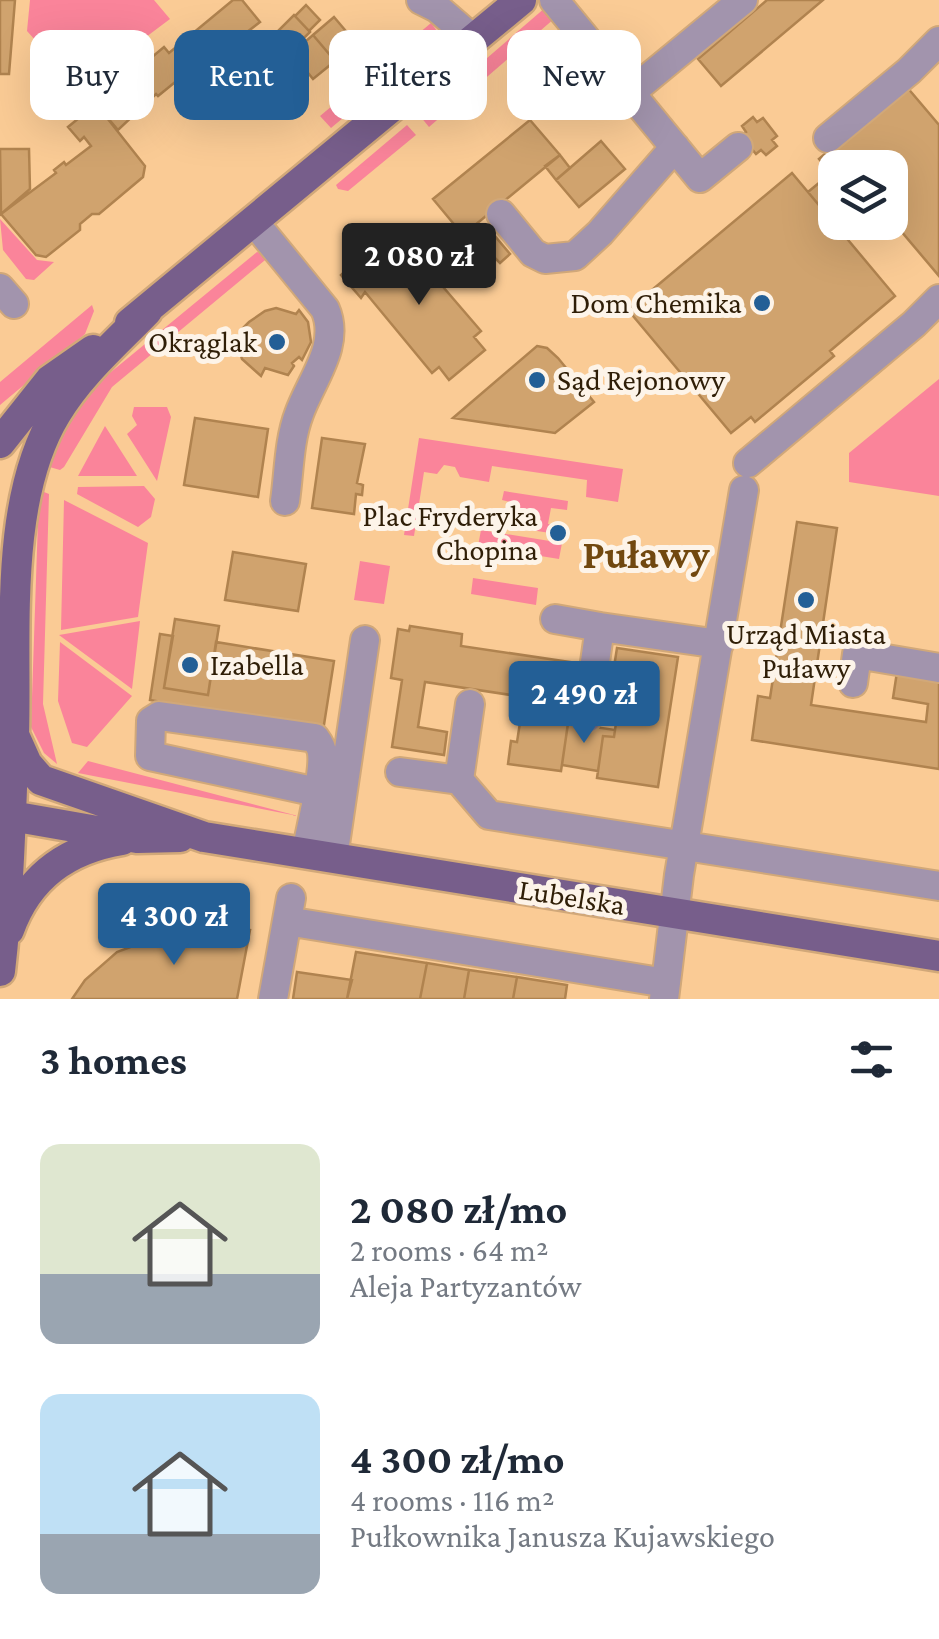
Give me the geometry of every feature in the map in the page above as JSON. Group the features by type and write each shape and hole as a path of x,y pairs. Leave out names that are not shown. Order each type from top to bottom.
{"main road":[{"path":"485,30 520,0"},
{"path":"0,414 147,311 377,120"},
{"path":"1,959 5,806 14,735 14,594 26,500 41,445 56,414 74,389 147,311"},
{"path":"0,443 50,380"},
{"path":"0,544 14,594"},
{"path":"0,766 14,735"},
{"path":"14,735 41,780 64,790"},
{"path":"5,806 64,790"},
{"name":"Lubelska","path":"64,790 204,836 939,956"},
{"name":"Lubelska","path":"5,806 137,838 204,836"},
{"path":"1,959 21,902 49,868 88,848 137,838"}],"street":[{"path":"421,0 463,30"},
{"path":"554,0 579,30"},
{"path":"641,84 743,0"},
{"path":"828,138 939,42"},
{"path":"641,106 700,178 738,147"},
{"path":"501,214 533,252 545,259 575,256 675,147"},
{"path":"254,222 326,309 332,323 324,358 298,416 284,501"},
{"path":"273,999 289,909 665,991 683,848 746,477 939,298"},
{"path":"555,619 719,644"},
{"path":"587,718 600,626"},
{"path":"319,856 366,640"},
{"path":"853,683 857,654 939,668"},
{"path":"459,780 470,704"},
{"path":"316,792 150,756 150,721 159,716 315,738 323,751 316,792 319,856"},
{"path":"400,772 459,780 489,816 939,886"}],"shaded area":[{"path":"30,0 154,0 170,19 154,31 30,30 30,34 27,31"},
{"path":"546,7 555,18 541,30 519,30"},
{"path":"507,41 507,60 487,77 487,58"},
{"path":"329,108 329,120 341,120 331,128 320,116"},
{"path":"407,125 416,135 348,191 338,189 336,185"},
{"path":"0,219 37,260 54,262 34,280 26,279 3,250"},
{"path":"257,252 270,256 112,387 64,467 60,470 46,466 73,412 100,381"},
{"path":"92,305 94,311 85,334 0,405 0,382"},
{"path":"939,379 939,496 849,482 849,453"},
{"path":"134,407 167,407 171,417 157,481 127,434 137,425 132,416"},
{"path":"105,426 137,476 78,476"},
{"path":"419,438 623,469 618,502 586,497 587,480 492,466 489,482 460,477 455,467 444,465 437,474 424,472 414,536 404,535"},
{"path":"144,486 155,499 151,517 138,527 77,494 78,487"},
{"path":"39,490 49,494 43,704 57,764 44,753 31,727"},
{"path":"504,491 568,501 567,510 551,508 548,524 564,526 563,535 498,525 499,516 516,519 518,504 502,500"},
{"path":"64,500 148,543 138,617 61,630"},
{"path":"481,530 562,543 559,559 478,546"},
{"path":"360,561 390,566 384,604 354,600"},
{"path":"473,578 538,588 536,605 471,594"},
{"path":"140,621 132,689 59,635"},
{"path":"60,642 132,696 87,747 72,743 58,701"},
{"path":"88,761 298,816 78,773"}],"building":[{"path":"0,0 15,0 9,74 0,74"},
{"path":"233,0 242,0 260,22 250,30 197,30"},
{"path":"767,0 823,0 721,86 698,59"},
{"path":"306,5 320,20 309,31 295,16"},
{"path":"294,15 308,30 279,30"},
{"path":"334,17 345,30 329,30 329,54 313,35"},
{"path":"313,35 329,54 329,66 313,79 309,74 309,38"},
{"path":"164,47 169,53 174,49 174,83 154,96 154,55"},
{"path":"906,86 939,125 939,276 908,239 908,150 830,150"},
{"path":"753,117 757,122 763,118 777,136 772,140 777,146 766,155 761,150 756,154 741,136 746,132 742,126"},
{"path":"77,120 109,120 145,166 143,177 99,214 92,214 80,224 80,230 46,257 36,255 1,214 56,173 54,170 64,162 66,165 91,146 84,137 80,141 68,127"},
{"path":"110,120 129,120 118,130"},
{"path":"530,120 560,155 463,235 433,199"},
{"path":"601,141 625,169 579,207 556,180"},
{"path":"0,149 29,149 30,189 1,214"},
{"path":"560,155 570,168 556,180 545,166"},
{"name":"Dom Chemika","path":"792,173 818,204 818,240 848,240 895,296 830,351 834,356 755,422 751,417 731,433 628,310"},
{"path":"818,184 818,204 808,192"},
{"path":"400,225 420,248 413,252 481,331 474,337 485,350 449,380 439,367 432,373 365,292 361,298 341,275 349,280 405,234"},
{"path":"489,229 510,254 500,263 493,256 486,262 471,245"},
{"name":"Okrąglak","path":"276,308 296,314 299,310 308,322 311,342 302,360 299,357 292,363 288,375 265,368 261,376 242,359 237,343 247,342 241,330 249,322"},
{"name":"Sąd Rejonowy","path":"537,346 547,348 558,358 594,402 555,433 453,418"},
{"path":"195,418 268,429 258,497 184,485"},
{"path":"322,438 365,444 357,483 363,485 362,495 356,494 354,514 312,508"},
{"name":"Urząd Miasta Puławy","path":"797,522 837,528 811,705 926,722 928,704 893,698 897,672 939,678 939,769 752,740 758,696 770,698"},
{"path":"233,552 306,564 298,611 225,600"},
{"name":"Izabella","path":"175,619 219,626 208,695 164,688"},
{"path":"410,626 462,634 461,646 577,663 561,771 508,764 511,741 517,742 524,697 425,682 418,727 447,732 444,755 392,747 402,680 391,678 398,629 409,631"},
{"path":"160,634 173,636 164,688 208,695 216,642 334,661 323,731 150,700"},
{"path":"617,648 678,657 658,787 597,778 603,736 614,737 622,681 612,680"},
{"path":"568,723 615,730 614,737 603,736 598,771 562,765"},
{"path":"199,922 250,930 237,999 72,999 85,980 117,952 157,937 197,936"},
{"path":"356,952 427,963 420,999 347,999"},
{"path":"427,963 469,970 464,999 420,999"},
{"path":"469,970 517,977 513,999 464,999"},
{"path":"297,972 352,980 347,999 293,999"},
{"path":"517,977 567,985 565,999 513,999"}],"place":[{"name":"Dom Chemika","path":"762,303"},
{"name":"Okrąglak","path":"277,342"},
{"name":"Sąd Rejonowy","path":"537,380"},
{"name":"Plac Fryderyka Chopina","path":"558,533"},
{"name":"Urząd Miasta Puławy","path":"806,600"},
{"name":"Izabella","path":"190,665"}],"district":[{"name":"Puławy","path":"646,554"}]}
